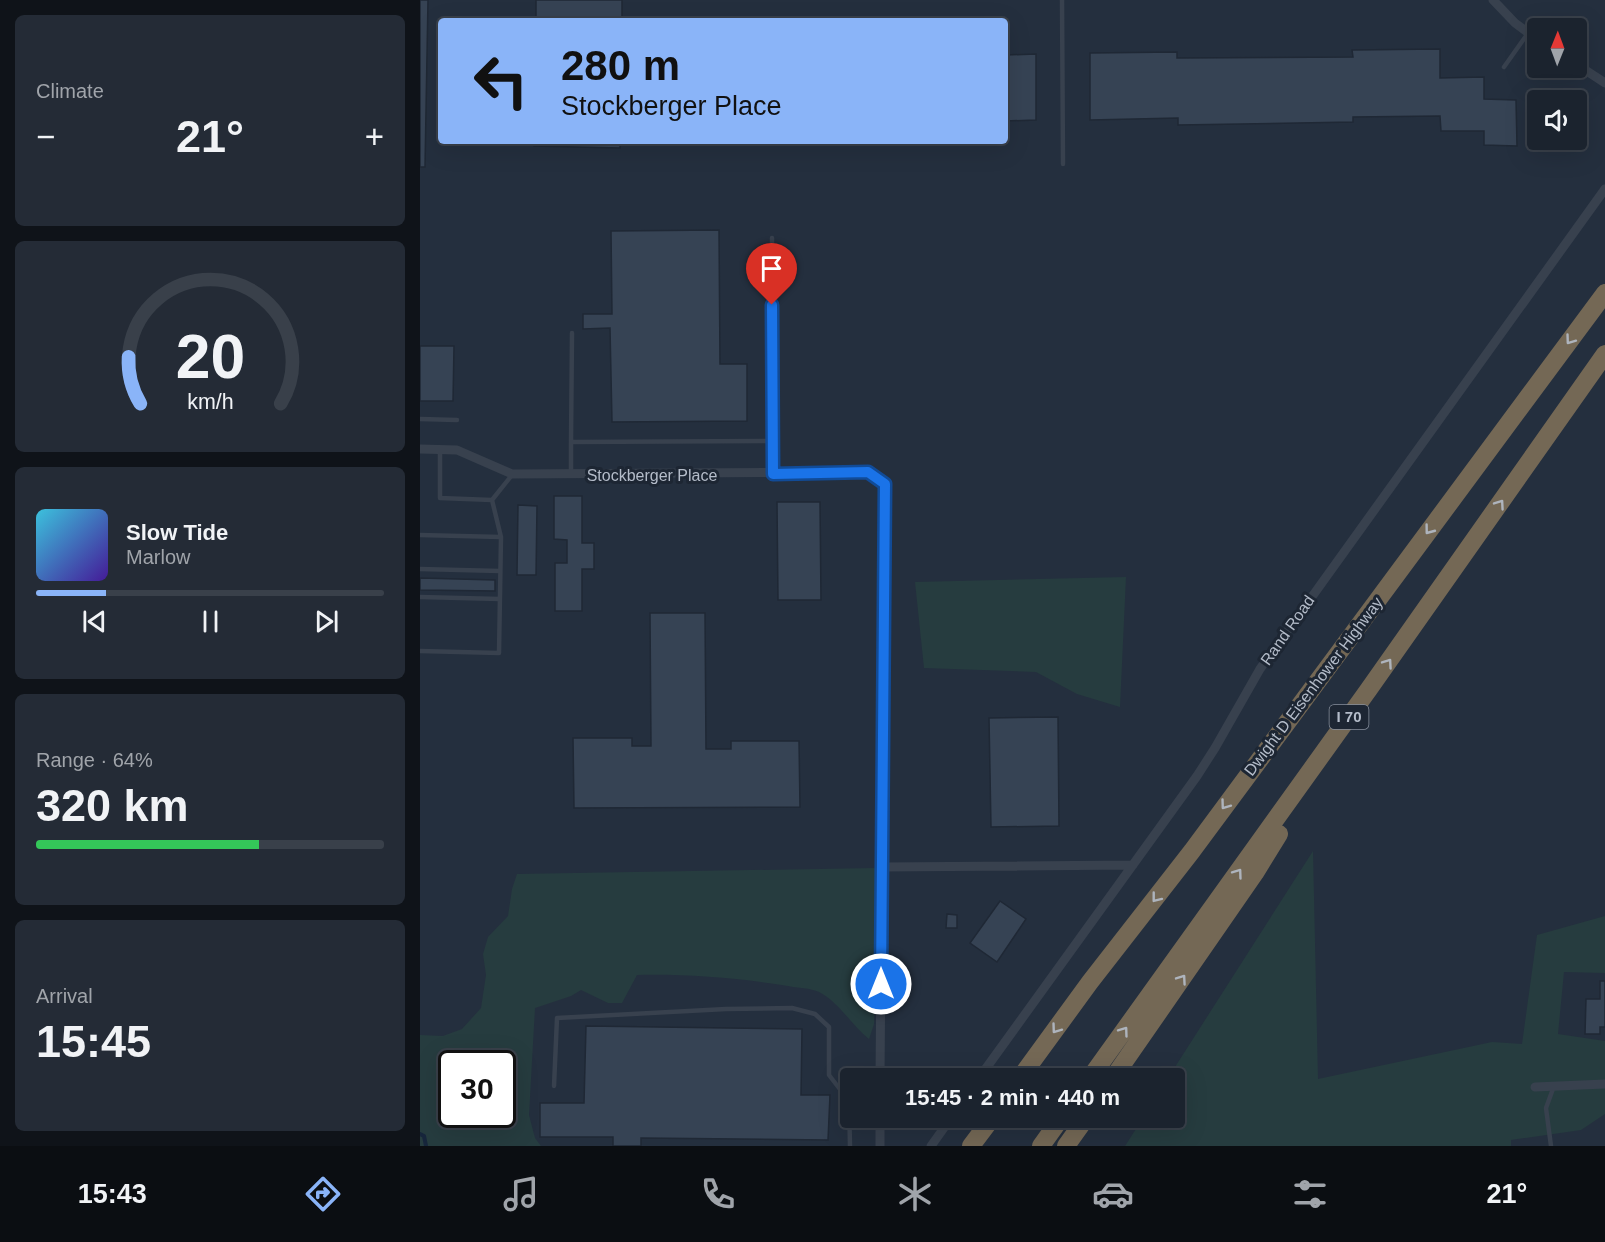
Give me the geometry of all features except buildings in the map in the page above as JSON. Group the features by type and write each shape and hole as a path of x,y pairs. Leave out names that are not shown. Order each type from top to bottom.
{"highway":[{"name":"Dwight D Eisenhower Highway","path":"1027,1068 1090,982 1192,851 1605,293"},
{"name":"I 70","path":"1097,1068 1369,689 1605,354"},
{"path":"1120,1068 1255,873 1369,689"},
{"path":"971,1146 984,1128"},
{"path":"1041,1146 1054,1128"},
{"path":"1066,1146 1079,1128"}],"street":[{"path":"1493,0 1527,32"},
{"path":"1587,71 1605,82"},
{"name":"Rand Road","path":"986,1068 1215,748 1260,669 1605,189"},
{"name":"Stockberger Place","path":"420,449 457,450 512,474 868,472 885,484 882,867"},
{"path":"880,1068 882,867 1133,865"},
{"path":"1535,1087 1605,1084"},
{"path":"880,1128 880,1146"},
{"path":"931,1146 944,1128"}],"lane":[{"path":"1062,0 1063,164"},
{"path":"1504,67 1527,34"},
{"path":"772,238 773,474"},
{"path":"571,475 572,333"},
{"path":"420,419 457,420"},
{"path":"571,442 772,441"},
{"path":"440,450 440,498 492,500"},
{"path":"492,500 512,474"},
{"path":"420,651 499,653 501,537 492,500"},
{"path":"420,535 501,537"},
{"path":"420,569 500,571"},
{"path":"420,597 500,599"},
{"path":"555,1086 557,1018 726,1009 792,1008 815,1014 829,1027 829,1075 849,1101 850,1146"},
{"path":"1551,1146 1546,1108 1554,1086"}],"green space":[{"path":"1126,577 1120,707 1077,694 1036,672 924,668 915,582"},
{"path":"1313,851 1318,1079 1492,1042 1522,1044 1537,935 1605,916 1605,973 1564,972 1558,1034 1605,1041 1605,1114 1581,1130 1511,1140 1511,1146 1125,1146 1137,1128 1185,1128 1185,1068 1174,1068"},
{"path":"876,868 880,890 874,1024 869,1039 833,1002 812,990 713,977 637,975 622,1003 608,1003 581,990 571,996 535,1008 529,1115 535,1138 541,1146 420,1146 420,1035 443,1036 462,1029 481,1008 486,975 483,954 488,937 508,916 517,874"}],"waterway":[{"path":"420,1134 424,1136 426,1146"}],"route":[{"path":"772,305 773,474 868,472 885,484 881,984"}]}
